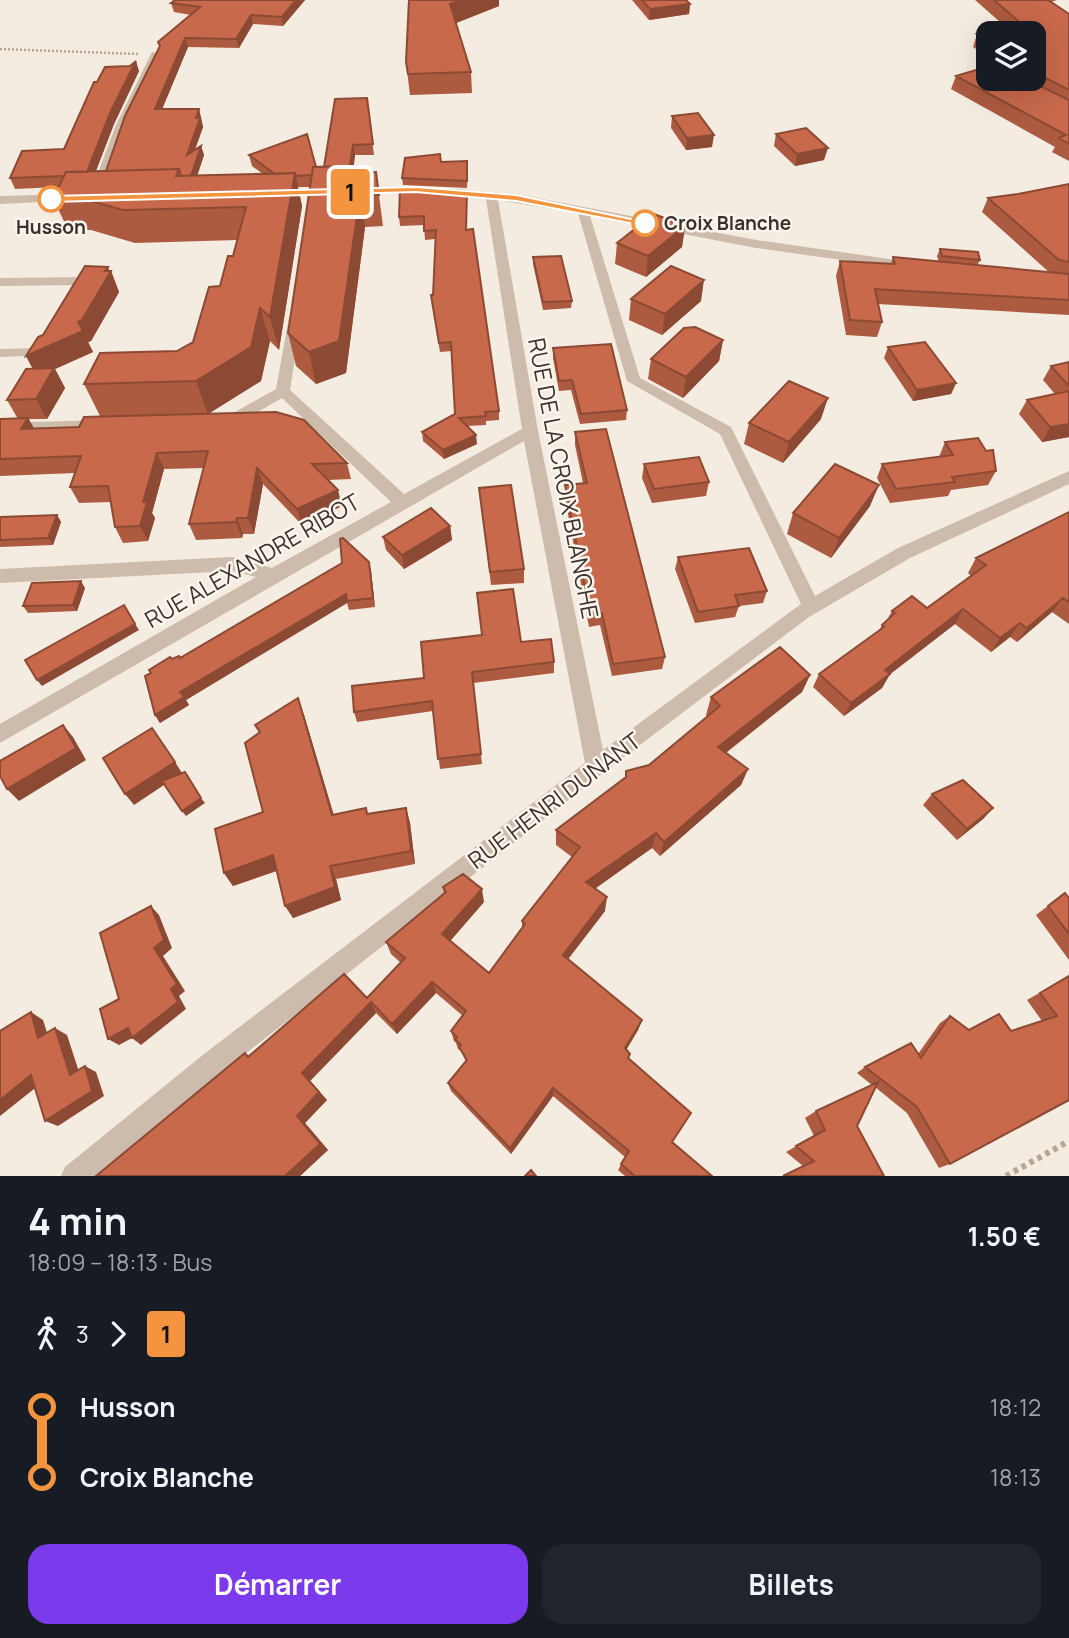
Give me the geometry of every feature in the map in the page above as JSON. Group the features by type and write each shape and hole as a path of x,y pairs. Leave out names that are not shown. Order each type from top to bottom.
{"street":[{"path":"0,200 101,197 121,125 155,54"},
{"path":"258,193 416,190 491,196 756,244 929,268"},
{"path":"310,212 312,192"},
{"name":"RUE DE LA CROIX BLANCHE","path":"491,196 530,431 596,767"},
{"path":"583,211 634,381 726,431 811,607"},
{"path":"0,282 88,281 74,305"},
{"path":"283,391 295,308"},
{"path":"0,353 46,352 60,329"},
{"path":"203,422 230,421 283,391"},
{"path":"283,391 402,502"},
{"path":"0,428 122,425"},
{"name":"RUE ALEXANDRE RIBOT","path":"0,734 530,431"},
{"name":"RUE HENRI DUNANT","path":"74,1176 213,1063 596,767 811,607 904,553 1069,477"},
{"path":"0,576 232,564 274,575"}],"path":[{"path":"0,49 155,54"},
{"path":"1006,1176 1069,1141"}],"building":[{"path":"175,0 296,0 282,17 251,15 236,39 185,38 155,109 199,109 196,118 200,118 187,155 201,146 191,176 181,176 179,169 106,171 125,116 160,46 158,42 200,7 171,3"},
{"path":"409,0 462,0 450,4 471,72 408,74 406,62"},
{"path":"642,0 686,0 690,4 650,9"},
{"path":"994,0 1048,0 1069,14 1069,90 1046,78 1046,21 1018,21"},
{"path":"136,61 110,113 87,172 66,172 64,176 10,178 22,151 64,149 94,82 97,82 105,67 130,66"},
{"path":"976,70 976,87 956,76"},
{"path":"1046,89 1069,100 1069,144 1059,138 1066,135 984,91 1046,91"},
{"path":"367,98 373,144 353,145 349,173 345,173 344,166 324,167 335,99"},
{"path":"698,113 714,135 687,138 672,116"},
{"path":"806,128 828,148 797,154 776,134"},
{"path":"307,134 316,167 313,167 312,175 275,174 249,155"},
{"path":"440,154 441,162 467,161 467,181 402,178 405,158"},
{"path":"344,166 343,173 376,172 379,195 360,195 339,341 309,352 288,333 313,167"},
{"path":"179,169 176,176 295,173 270,317 260,308 251,347 196,381 84,384 100,353 177,351 193,342 209,287 220,286 228,256 233,256 246,207 123,210 77,197 53,198 66,172"},
{"path":"1069,184 1069,262 1059,260 988,198 1018,194"},
{"path":"400,188 467,191 466,230 473,229 499,411 485,412 486,416 459,418 476,435 443,450 422,432 455,414 451,342 439,343 431,295 436,230 424,231 424,216 399,217"},
{"path":"654,214 685,226 648,256 617,243"},
{"path":"940,249 978,252 980,260 942,256"},
{"path":"561,256 572,301 543,302 533,257"},
{"path":"893,257 1069,274 1069,300 875,289 882,322 850,320 840,261 895,264"},
{"path":"85,266 108,267 105,271 111,271 82,320 78,322 83,331 26,356 38,337 43,335"},
{"path":"671,266 704,280 665,314 631,299"},
{"path":"695,327 723,340 686,377 651,359 684,328"},
{"path":"925,342 956,383 917,390 888,347"},
{"path":"611,344 627,410 581,414 572,380 559,381 553,348"},
{"path":"1069,362 1069,386 1051,366"},
{"path":"54,368 36,399 7,400 26,369"},
{"path":"789,381 828,398 789,442 749,423"},
{"path":"1069,391 1069,424 1050,427 1027,400"},
{"path":"276,412 304,420 347,463 312,464 338,490 297,509 257,468 248,518 237,518 236,522 189,524 208,451 157,453 143,502 147,502 140,526 115,527 108,486 70,487 81,456 0,459 0,419 28,418 21,429 79,427 84,417"},
{"path":"606,429 665,657 613,664 602,613 590,614 565,485 587,483 575,432"},
{"path":"978,438 986,451 993,450 996,471 952,477 955,482 896,489 882,464 953,455 945,442"},
{"path":"699,457 709,482 654,489 644,464"},
{"path":"835,464 879,485 839,538 793,513"},
{"path":"511,485 524,569 490,572 479,488"},
{"path":"431,508 450,526 402,555 383,537"},
{"path":"1069,512 1069,602 1063,598 1027,628 1020,623 1000,638 963,609 885,670 890,674 851,703 819,674 884,627 882,625 895,613 892,611 912,596 927,608 986,565 976,558"},
{"path":"57,515 48,538 0,540 0,517"},
{"path":"343,538 369,562 373,598 347,601 346,594 180,692 184,697 155,715 145,676 151,673 149,670 170,657 180,658 342,563 340,539"},
{"path":"749,548 767,591 735,595 739,606 698,612 678,557"},
{"path":"81,581 73,605 23,606 32,583"},
{"path":"513,589 521,642 551,639 554,662 472,672 481,754 438,759 432,701 354,712 352,686 424,678 421,642 482,635 477,593"},
{"path":"124,605 135,624 37,680 25,660"},
{"path":"780,647 810,675 718,747 748,769 664,842 656,833 586,882 607,897 563,955 642,1020 625,1048 630,1054 628,1058 691,1113 672,1142 712,1176 635,1176 621,1164 629,1151 553,1088 510,1148 448,1083 467,1060 459,1047 461,1045 455,1039 457,1037 451,1031 466,1011 432,982 392,1024 371,1002 302,1073 319,1092 297,1116 320,1144 285,1176 96,1176 245,1053 248,1057 344,974 367,998 405,958 386,942 446,892 443,887 463,874 482,889 442,934 489,973 525,924 522,921 580,847 556,830 626,777 626,771 649,765 720,706 711,697"},
{"path":"298,698 332,815 366,808 367,814 406,808 411,851 330,866 335,887 285,906 273,855 224,873 215,829 263,812 245,743 260,732 255,725"},
{"path":"63,725 76,748 7,789 0,776 0,761"},
{"path":"152,728 175,762 125,794 103,758"},
{"path":"185,772 201,798 182,811 162,781"},
{"path":"963,780 993,808 967,829 932,794"},
{"path":"1065,893 1069,898 1069,934 1048,906"},
{"path":"151,906 164,940 154,948 177,984 171,989 178,1002 132,1038 128,1028 108,1039 100,1009 119,999 100,933"},
{"path":"1069,976 1069,1100 950,1164 917,1107 865,1067 911,1043 921,1058 950,1016 969,1030 999,1014 1011,1031 1057,1016 1040,993"},
{"path":"31,1012 38,1038 55,1028 70,1075 85,1066 92,1091 45,1121 31,1075 0,1100 0,1031"},
{"path":"878,1082 857,1126 884,1176 783,1176 814,1161 796,1146 825,1130 816,1111"},
{"path":"531,1170 536,1176 525,1176"}],"bus line":[{"name":"1","path":"51,199 416,190 516,198 645,223"}],"place":[{"name":"Husson","path":"51,199"},
{"name":"Croix Blanche","path":"645,223"}]}
